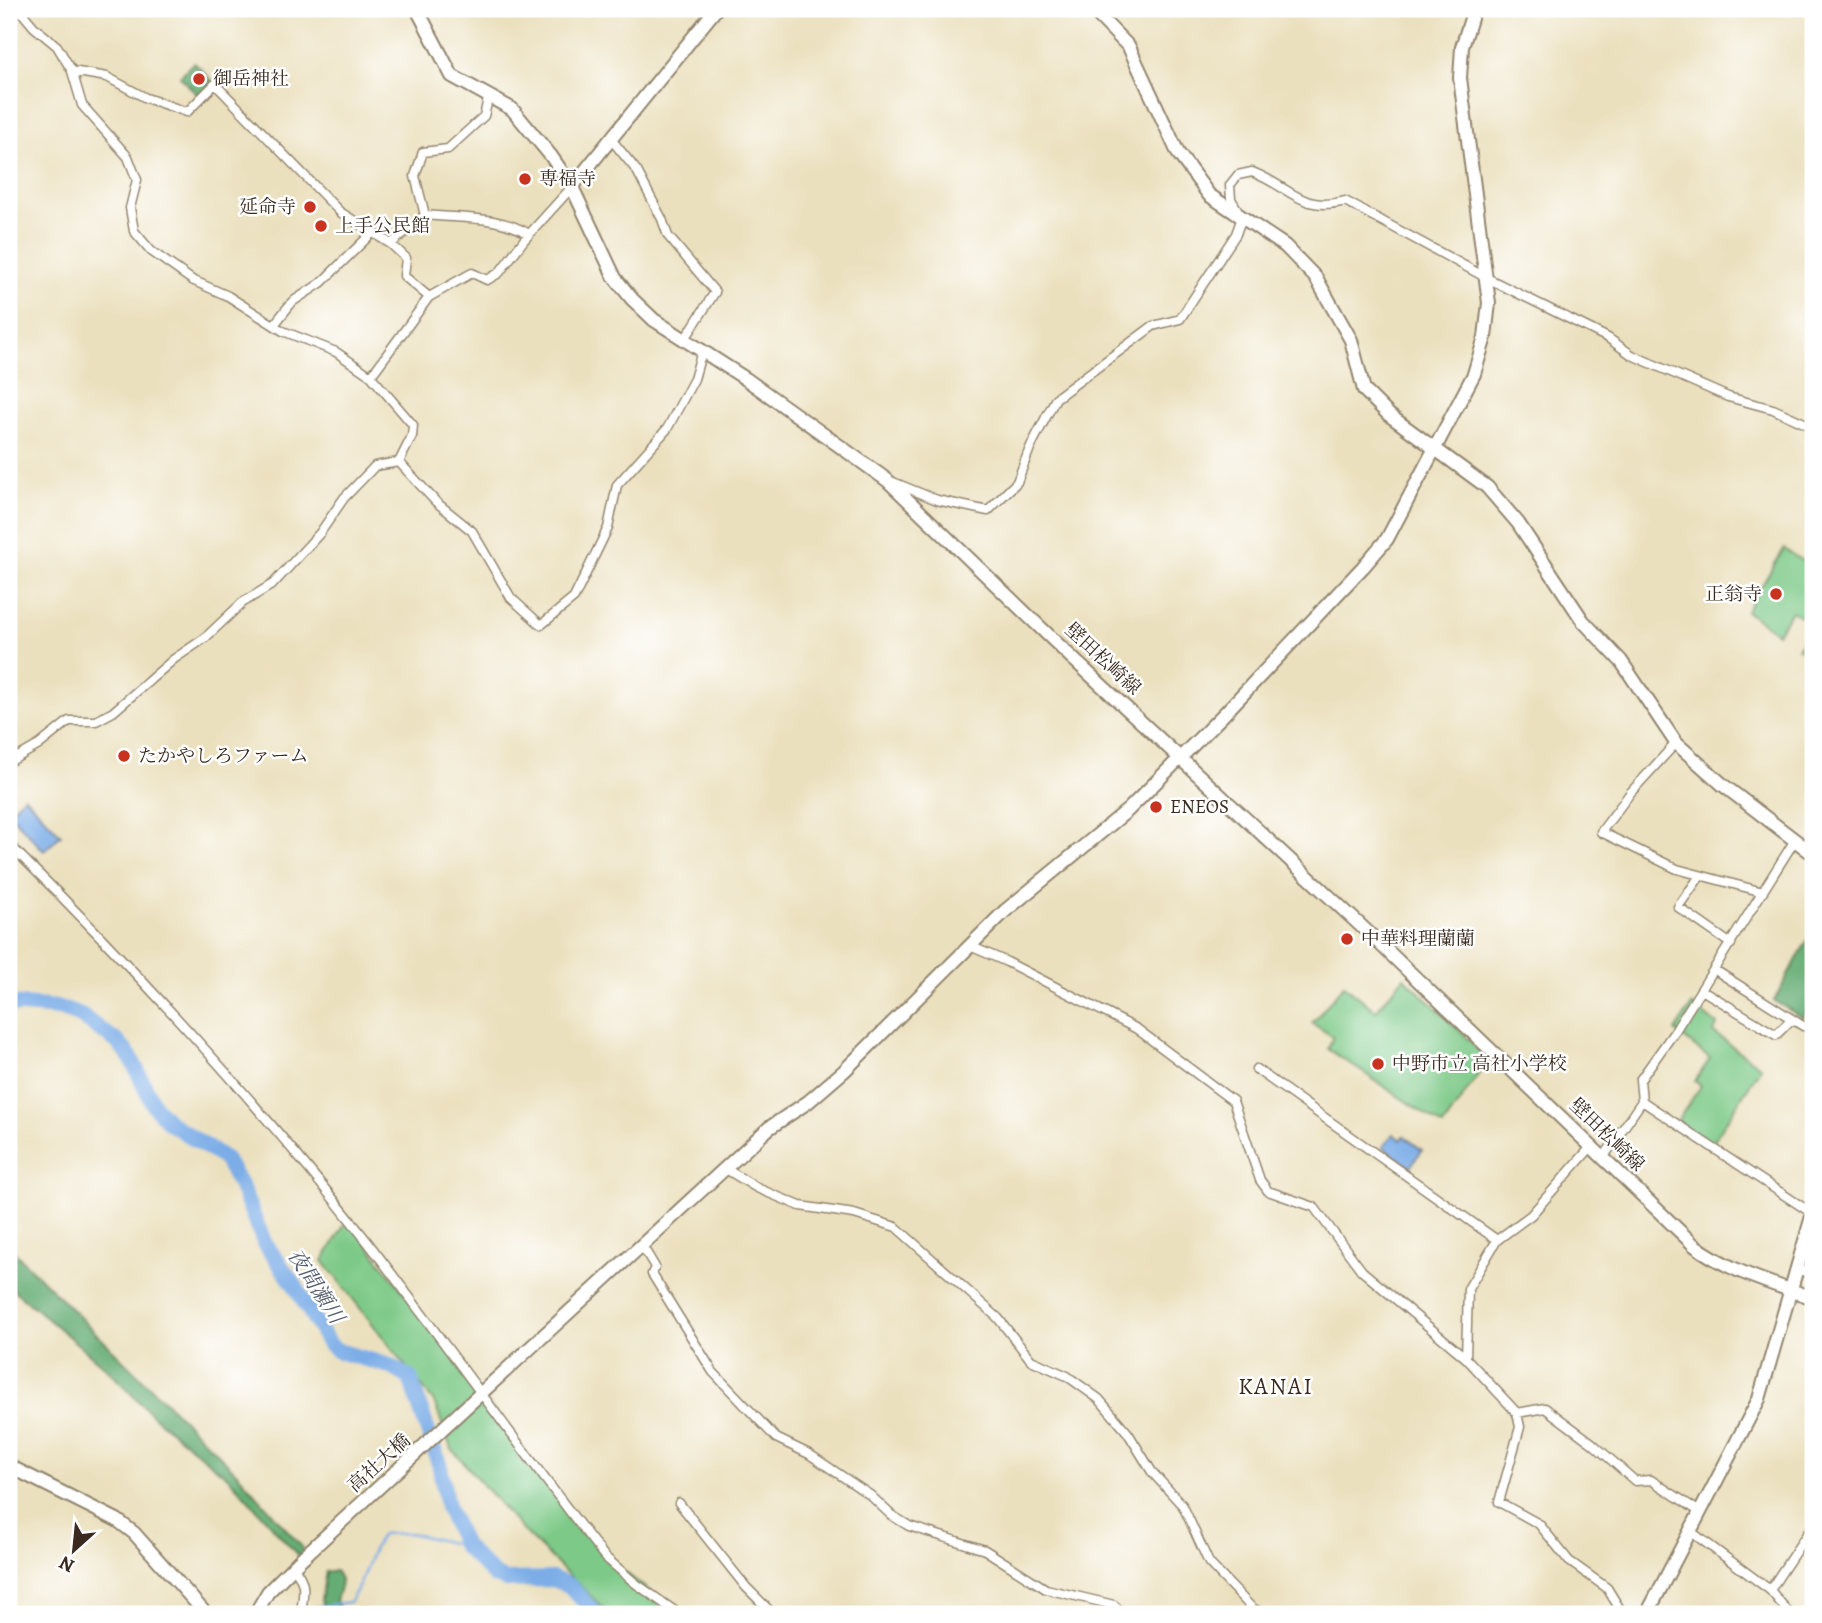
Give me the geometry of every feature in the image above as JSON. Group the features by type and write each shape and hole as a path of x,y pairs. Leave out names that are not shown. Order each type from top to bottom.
{"street":[{"path":"19,9 34,27 57,46 72,71 82,105 128,157 137,180 130,208 134,231 151,251 192,280 228,296 274,325 336,352 371,376 413,425 412,436 399,462"},
{"name":"壁田松崎線","path":"417,9 452,76 512,109 551,156 572,187 615,278 654,320 887,480 1382,945 1694,1245 1715,1261 1813,1298"},
{"path":"371,376 429,297 472,273 487,279 499,273 529,233 572,187 716,9"},
{"path":"1093,9 1129,47 1178,153 1209,195 1285,246 1315,278 1351,341 1364,390 1389,415 1487,487 1518,523 1583,621 1620,661 1676,743 1723,785 1813,854"},
{"name":"高社大橋","path":"255,1614 268,1592 297,1563 483,1395 769,1128 808,1102 844,1071 1040,881 1090,844 1181,759 1379,549 1474,374 1485,337 1489,303 1460,78 1462,47 1474,9"},
{"path":"72,71 107,77 146,98 187,112 215,85 340,212 371,234 391,244 406,258 404,276 429,297"},
{"path":"425,215 415,176 423,152 448,149 484,116 489,94"},
{"path":"611,138 637,171 668,236 715,292 685,339"},
{"path":"1242,217 1231,199 1230,185 1238,175 1252,172 1269,178 1311,204 1325,206 1345,201 1485,277 1608,338 1632,355 1728,397 1773,409 1813,427"},
{"path":"391,244 425,215 490,219 513,224 529,233"},
{"path":"887,480 937,499 988,511 1017,482 1030,448 1056,398 1153,326 1180,319 1236,234 1242,217"},
{"path":"274,325 292,302 321,283 371,234"},
{"path":"399,462 436,502 472,531 511,598 541,625 574,598 608,528 617,485 667,429 694,379 702,351"},
{"path":"9,762 39,745 69,721 96,721 113,712 143,685 205,638 242,603 273,584 320,533 344,498 375,466 399,462"},
{"path":"1676,743 1631,792 1601,832 1700,876 1763,892"},
{"path":"1603,1158 1642,1101 1640,1080 1715,970 1795,840"},
{"path":"9,844 160,998 257,1109 365,1239 605,1557 635,1583 679,1614"},
{"path":"1700,876 1678,908 1731,944"},
{"path":"970,946 1007,962 1137,1029 1233,1101 1260,1180 1268,1191 1314,1207 1362,1270 1466,1358 1517,1413 1520,1427 1499,1502 1539,1524 1569,1561 1607,1588 1623,1614"},
{"path":"1715,970 1791,1018 1813,1027"},
{"path":"1702,990 1776,1035 1791,1018"},
{"path":"1256,1069 1497,1240"},
{"path":"1642,1101 1813,1214 1793,1291 1759,1399 1647,1614"},
{"path":"1466,1358 1468,1289 1497,1240 1531,1215 1591,1147"},
{"path":"726,1169 757,1188 800,1206 854,1214 896,1227 923,1249 998,1318 1031,1360 1067,1376 1099,1399 1128,1433 1152,1472 1183,1506 1209,1563 1253,1611 1264,1614"},
{"path":"643,1247 655,1267 652,1274 698,1352 776,1438 809,1454 870,1494 891,1515 909,1525 985,1550 1046,1589 1114,1605 1123,1614"},
{"path":"1797,1269 1813,1275"},
{"path":"1517,1413 1545,1408 1592,1443 1635,1481 1651,1480 1700,1511"},
{"path":"9,1466 117,1520 134,1533 206,1614"},
{"path":"679,1503 746,1587 773,1614"},
{"path":"1770,1590 1813,1525"},
{"path":"1690,1531 1770,1590 1790,1614"},
{"path":"297,1563 304,1579 301,1614"}],"green space":[{"path":"194,62 215,84 201,99 180,76"},
{"path":"1784,549 1813,568 1813,658 1798,648 1812,624 1792,611 1777,633 1746,611"},
{"path":"1813,930 1813,999 1803,1018 1774,1001"},
{"path":"1404,977 1489,1059 1443,1126 1328,1049 1333,1037 1312,1023 1344,985 1376,1011"},
{"path":"1692,1005 1717,1025 1714,1033 1761,1067 1709,1148 1675,1124 1701,1086 1695,1081 1710,1059 1675,1031"},
{"path":"348,1219 605,1557 679,1614 609,1614 522,1530 451,1448 434,1402 323,1261"},
{"path":"9,1247 238,1474 303,1548 301,1559 230,1479 154,1417 107,1369 9,1286"},
{"path":"326,1571 335,1571 340,1578 336,1600 340,1611 361,1609 370,1614 326,1612 321,1600"}],"water":[{"path":"24,796 61,835 44,851 9,813"},
{"path":"1393,1134 1401,1140 1404,1136 1422,1150 1410,1167 1383,1147"}],"waterway":[{"name":"夜間瀬川","path":"9,1004 59,1008 81,1016 119,1043 131,1058 154,1106 170,1123 225,1159 241,1187 265,1244 294,1284 328,1343 338,1351 390,1366 410,1378 440,1467 447,1507 464,1546 495,1576 506,1580 553,1579 569,1585 596,1614"},
{"path":"304,1609 349,1602 382,1534 410,1533 464,1546"},
{"path":"272,1614 298,1610"}],"place":[{"name":"御岳神社","path":"199,79"},
{"name":"専福寺","path":"525,179"},
{"name":"延命寺","path":"310,207"},
{"name":"上手公民館","path":"321,226"},
{"name":"正翁寺","path":"1776,594"},
{"name":"たかやしろファーム","path":"124,756"},
{"name":"ENEOS","path":"1156,807"},
{"name":"中華料理蘭蘭","path":"1347,939"},
{"name":"中野市立 高社小学校","path":"1378,1064"}],"district":[{"name":"KANAI","path":"1276,1386"}]}
